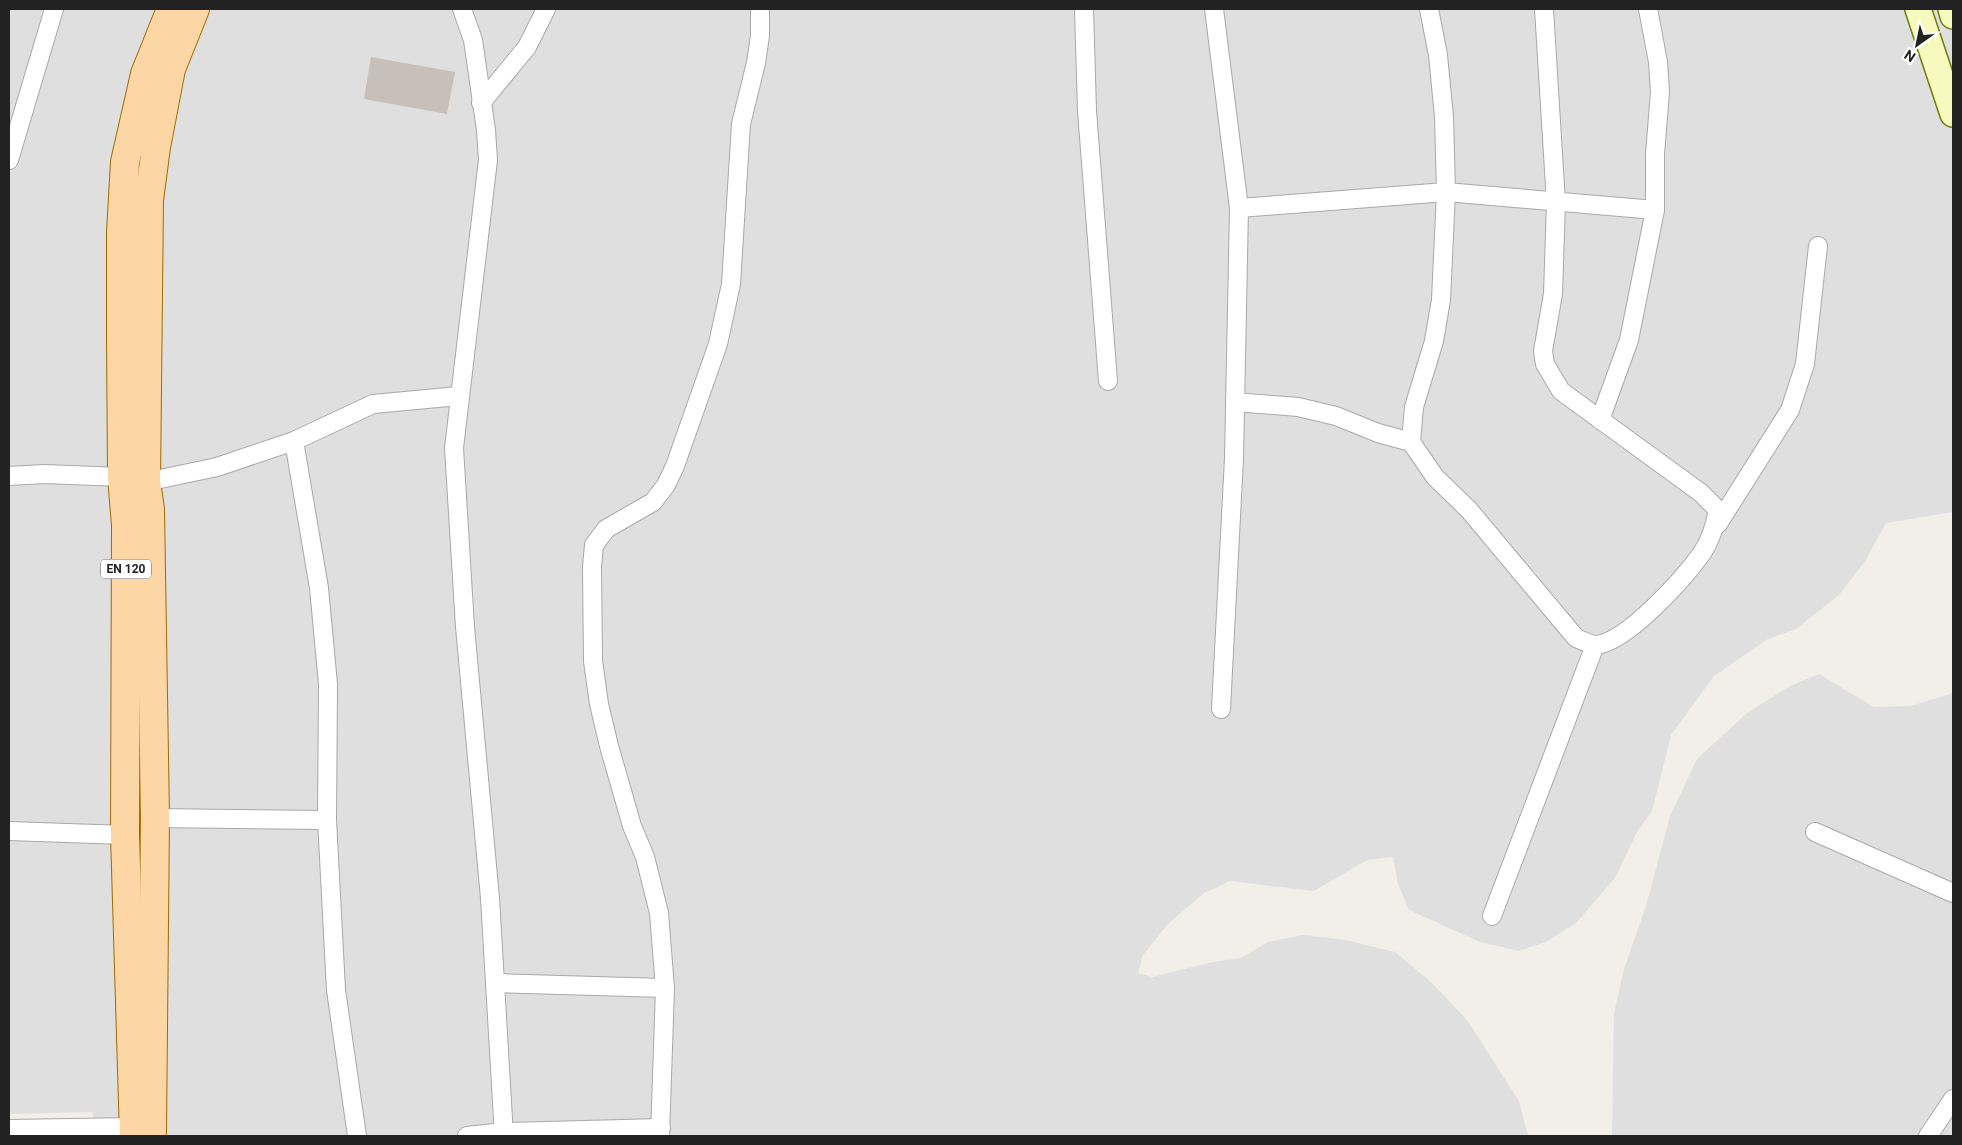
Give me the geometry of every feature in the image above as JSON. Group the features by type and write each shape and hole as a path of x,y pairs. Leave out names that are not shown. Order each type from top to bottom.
{"main road":[{"name":"EN 120","path":"140,1133 155,818 150,509 134,479 121,241 125,162 145,74 171,9"},
{"name":"EN 120","path":"140,1133 125,835 126,525 134,479 149,200 156,146 171,69 195,9"},
{"path":"126,705 154,700"}],"street":[{"path":"9,160 54,9"},
{"path":"462,9 473,40 486,130 488,160 478,258 458,396 454,448 465,627 484,823 504,1134"},
{"path":"481,103 527,47 546,9"},
{"path":"467,1136 661,1132 665,988 659,913 645,857 632,826 599,704 593,660 594,545 606,529 654,502 666,485 675,466 718,344 731,284 742,124 756,63 760,36 760,9"},
{"path":"1084,9 1087,111 1108,381"},
{"path":"1214,9 1239,208 1236,402 1221,709"},
{"path":"1411,442 1414,407 1434,341 1441,300 1446,192 1440,82 1429,9"},
{"path":"1544,9 1556,203 1553,294 1543,350 1545,364 1561,391 1701,493 1718,510 1714,530"},
{"path":"1600,420 1629,340 1655,210 1655,154 1660,92 1658,62 1648,9"},
{"path":"1918,9 1944,55 1953,114"},
{"path":"1951,9 1953,16"},
{"path":"1239,208 1446,192 1556,203 1655,210"},
{"path":"1236,402 1298,407 1336,416 1411,442 1435,477 1469,510 1576,638 1595,645 1624,634 1655,606 1702,553 1714,530 1790,410 1805,364 1818,246"},
{"path":"9,476 44,474 134,479 217,467 294,441 373,404 458,396"},
{"path":"294,441 318,588 328,684 327,820 336,990 357,1136"},
{"path":"1492,916 1595,645"},
{"path":"155,818 327,820"},
{"path":"9,831 125,835"},
{"path":"1815,832 1953,893"},
{"path":"495,984 665,988"},
{"path":"1928,1136 1953,1099"},
{"path":"9,1129 140,1133"}],"shaded area":[{"path":"9,9 1953,9 1953,512 1886,523 1865,561 1839,595 1796,629 1768,639 1714,676 1671,735 1652,811 1637,832 1615,878 1576,923 1546,942 1519,951 1480,942 1409,910 1398,884 1393,857 1367,860 1314,891 1230,881 1204,893 1168,924 1143,955 1138,973 1152,977 1213,962 1241,958 1268,942 1303,935 1346,940 1395,952 1431,982 1467,1020 1519,1101 1528,1136 94,1136 93,1112 9,1114"},
{"path":"1819,674 1874,707 1911,706 1953,693 1953,1136 1612,1136 1614,1013 1624,969 1646,906 1670,816 1697,759 1747,713 1790,686"}],"building":[{"path":"371,57 455,72 447,114 364,99"}]}
